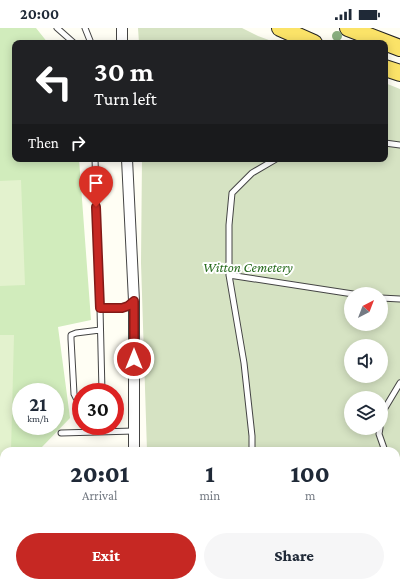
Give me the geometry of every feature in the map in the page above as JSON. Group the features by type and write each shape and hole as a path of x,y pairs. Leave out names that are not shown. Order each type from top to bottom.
{"main road":[{"path":"280,28 307,40"},
{"path":"348,28 379,40"},
{"path":"388,43 400,48"},
{"path":"388,69 400,73"}],"street":[{"path":"122,28 122,40"},
{"path":"127,162 134,301 134,447"}],"lane":[{"path":"58,28 71,40"},
{"path":"85,28 89,40"},
{"path":"388,143 400,145"},
{"path":"95,162 102,383"},
{"path":"252,447 244,362 229,275 229,225 232,193 252,173 271,162"},
{"path":"229,275 344,293"},
{"path":"388,298 400,299"},
{"path":"100,308 122,308 128,306 134,301"},
{"path":"73,383 72,335 76,333 100,330"},
{"path":"388,403 400,383"},
{"path":"64,433 134,431"},
{"path":"379,435 384,447"}],"green space":[{"path":"0,28 36,28 46,40 12,40 12,162 79,162 91,320 58,327 70,418 64,424 64,383 12,383 12,435 54,435 42,447 0,447"},
{"path":"138,28 242,28 269,40 139,40"},
{"name":"Witton Cemetery","path":"388,84 400,89 400,447 147,447 141,263 142,162 388,162"},
{"path":"21,180 25,285 0,286 0,181"},
{"path":"0,335 14,335 11,447 0,447"}],"route":[{"path":"96,207 100,308 122,308 128,306 134,301 134,359"}]}
